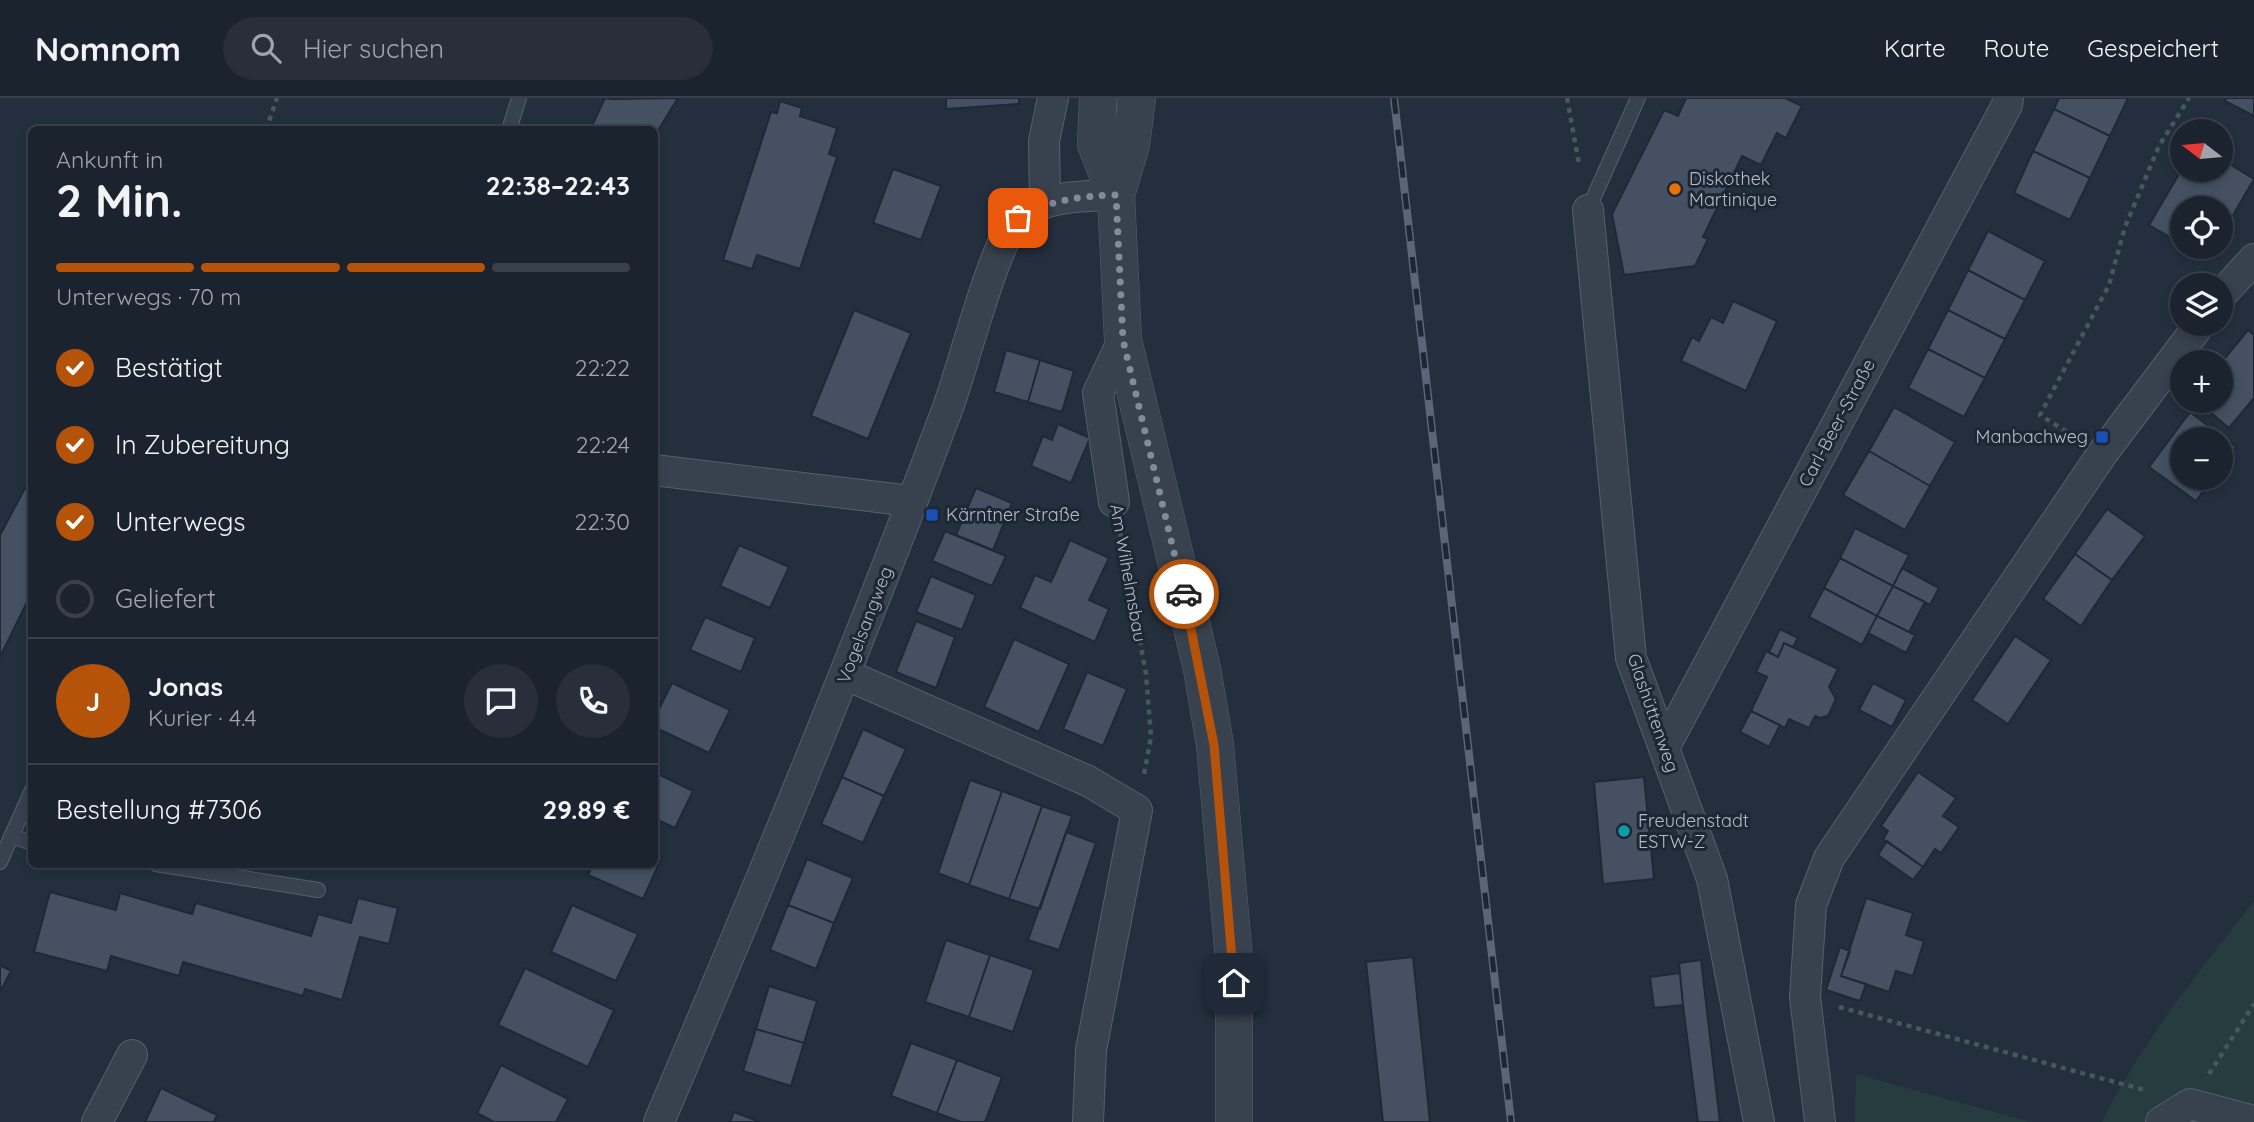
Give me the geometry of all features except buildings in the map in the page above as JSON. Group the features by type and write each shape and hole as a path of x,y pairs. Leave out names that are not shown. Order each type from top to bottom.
{"street":[{"path":"1045,203 1044,141 1053,98"},
{"path":"1098,98 1097,144 1116,195 1123,340 1202,669 1214,745 1234,959 1234,1122"},
{"path":"1116,195 1131,145 1138,98"},
{"name":"Carl-Beer-Straße","path":"1664,748 2007,105 2008,98"},
{"name":"Vogelsangweg","path":"659,1122 847,675 948,409 1001,250 1018,218 1045,203 1081,196 1116,195"},
{"name":"Glashüttenweg","path":"1588,210 1630,658 1712,879 1759,1122"},
{"path":"2233,282 2254,259"},
{"path":"1820,1122 1805,997 1811,905 1829,858 2102,454 2191,336"},
{"name":"Am Wilhelmsbau","path":"1114,502 1098,393 1123,340"},
{"path":"658,470 911,501"},
{"path":"847,675 1088,781 1137,810 1091,1050 1088,1122"},
{"path":"97,1122 132,1055"},
{"path":"2161,1122 2190,1104 2226,1111 2254,1121"}],"lane":[{"path":"510,126 519,98"},
{"path":"1588,210 1638,98"},
{"path":"0,862 28,799"},
{"path":"11,836 28,842"},
{"path":"181,868 318,890"}],"path":[{"path":"267,126 277,98"},
{"path":"1567,98 1588,210"},
{"path":"2102,454 2040,415 2109,285 2126,227 2159,146 2189,98"},
{"name":"Am Wilhelmsbau","path":"1114,502 1146,674 1151,737 1137,810"},
{"path":"1805,997 2190,1104 2254,1004"}],"green space":[{"path":"2254,901 2254,1122 2102,1122 2153,1035"},
{"path":"1856,1074 2031,1122 1855,1122"}],"railway":[{"path":"1394,98 1511,1122"}],"way so far":[{"path":"1018,218 1045,203 1081,196 1116,195 1123,340 1184,594"}],"place":[{"name":"Diskothek Martinique","path":"1675,189"},
{"name":"Manbachweg","path":"2102,437"},
{"name":"Kärntner Straße","path":"932,515"},
{"name":"Freudenstadt ESTW-Z","path":"1624,831"}],"route":[{"path":"1184,594 1202,669 1214,745 1234,983"}]}
